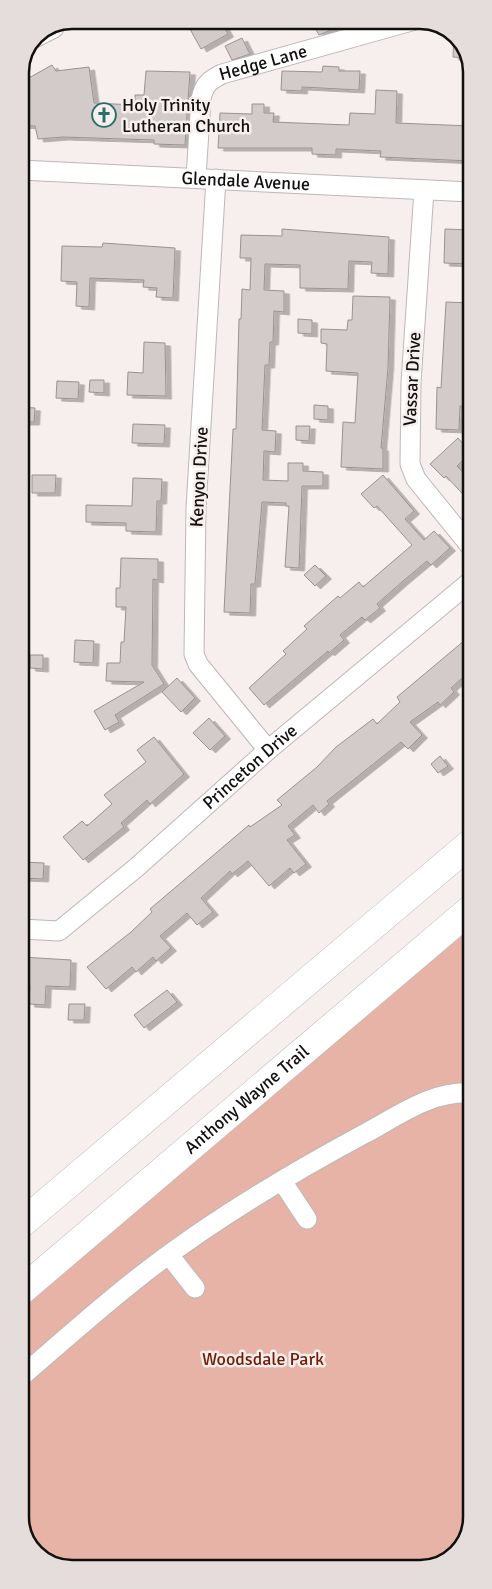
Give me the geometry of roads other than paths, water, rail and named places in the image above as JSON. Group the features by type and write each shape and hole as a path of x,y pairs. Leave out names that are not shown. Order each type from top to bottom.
{"highway":[{"path":"29,1217 463,850"},
{"name":"Anthony Wayne Trail","path":"29,1284 463,916"}],"street":[{"name":"Hedge Lane","path":"196,178 201,99 204,87 211,80 222,74 383,29"},
{"name":"Glendale Avenue","path":"29,170 463,192"},
{"name":"Kenyon Drive","path":"216,179 196,508 194,654 198,664 268,750"},
{"name":"Vassar Drive","path":"424,190 411,383 410,464 416,479 463,537"},
{"name":"Princeton Drive","path":"29,929 59,930 136,867 268,750 463,588"},
{"path":"29,1370 134,1281 205,1230 316,1160 428,1099 450,1093 463,1093"},
{"path":"282,1181 306,1218"},
{"path":"169,1255 195,1288"}],"place":[{"name":"Holy Trinity Lutheran Church","path":"104,115"}],"park label":[{"name":"Woodsdale Park","path":"263,1359"}]}
